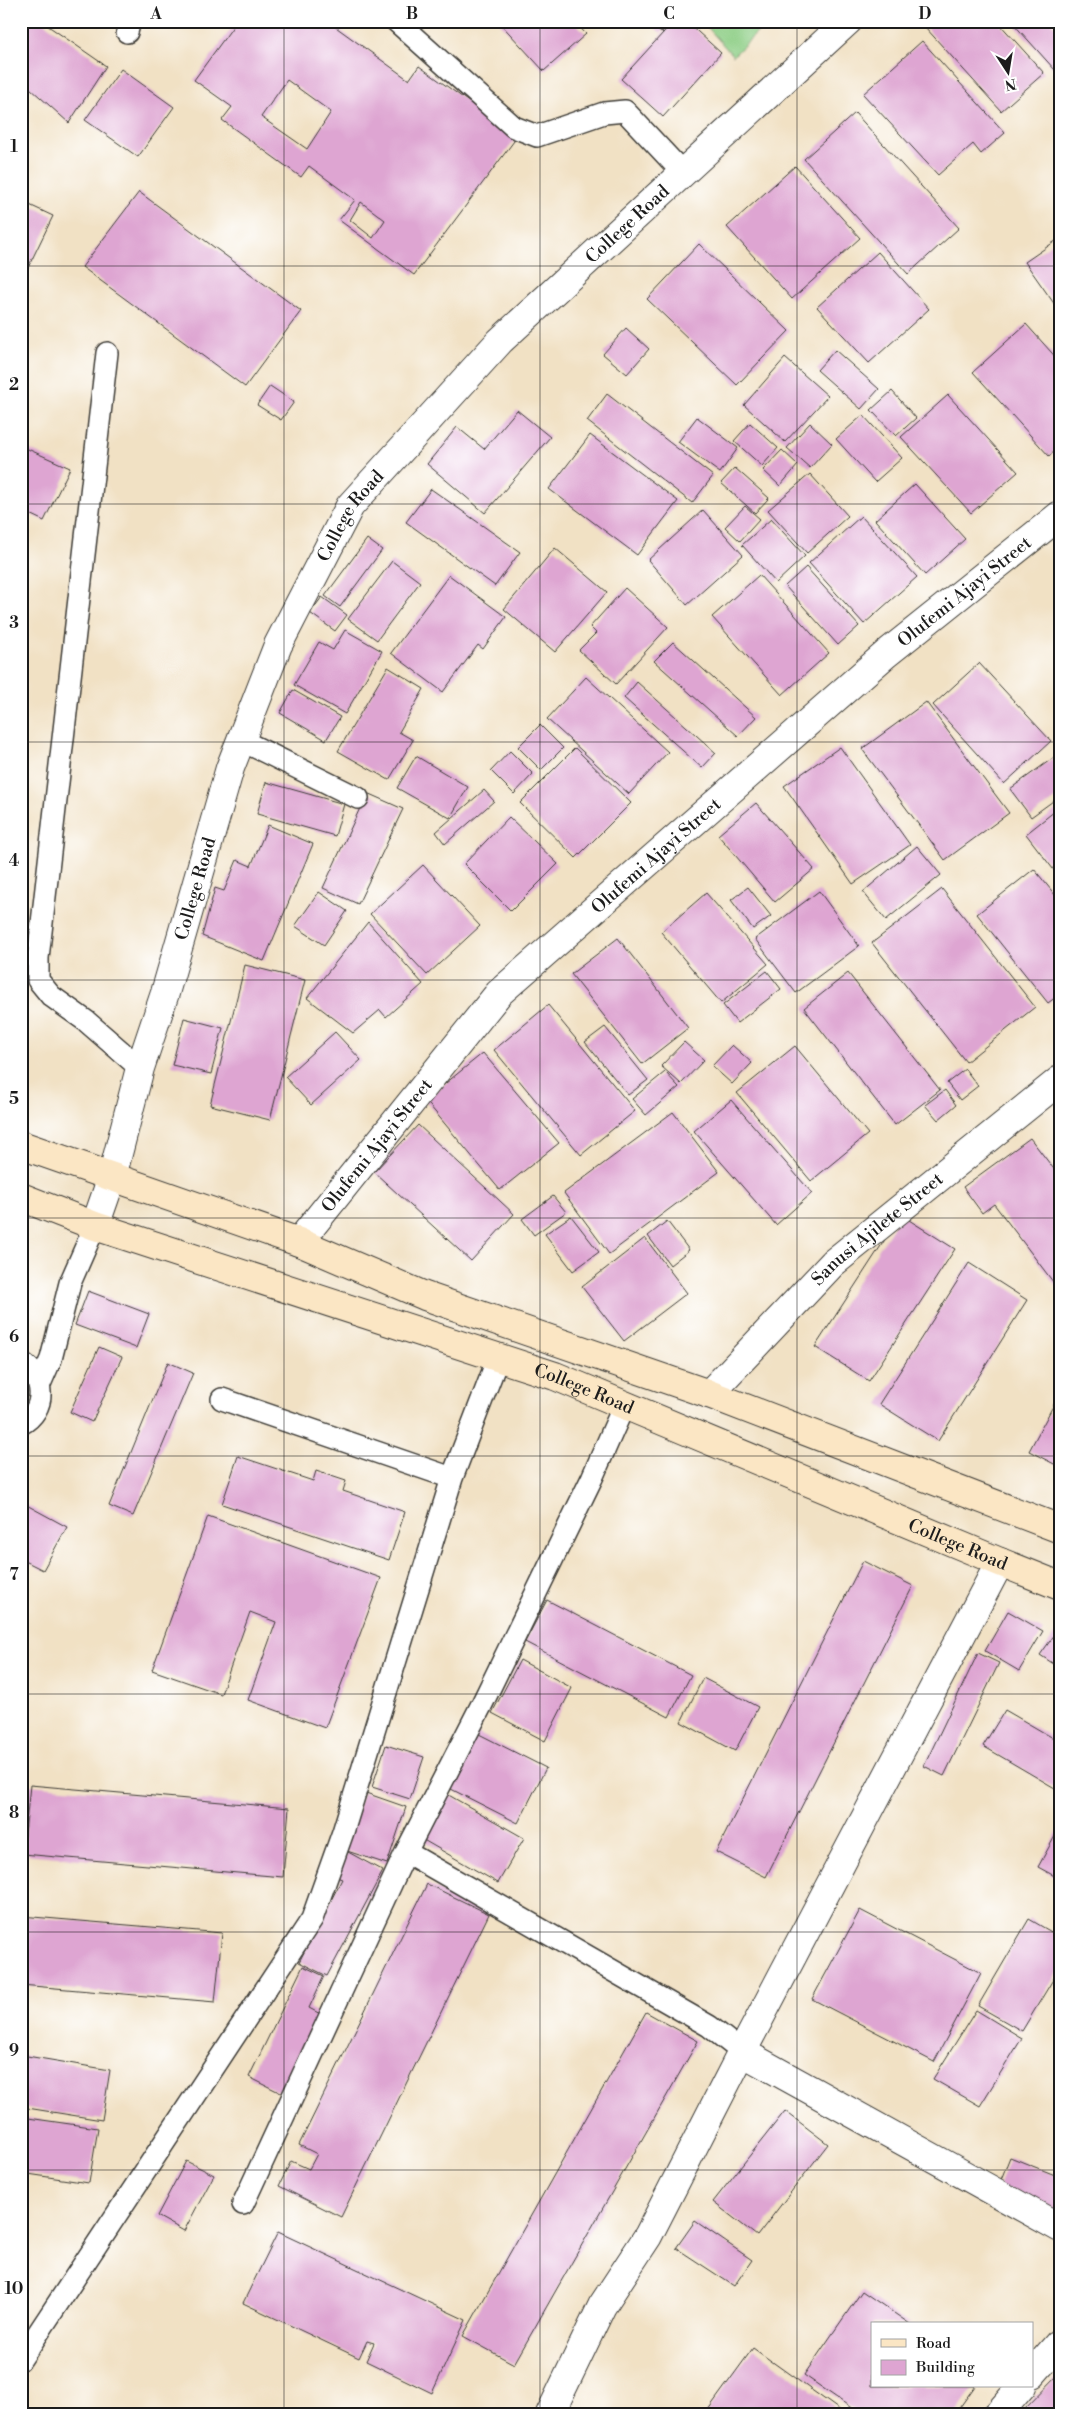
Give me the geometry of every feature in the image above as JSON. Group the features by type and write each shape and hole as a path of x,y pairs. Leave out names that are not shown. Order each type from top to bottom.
{"main road":[{"name":"College Road","path":"21,1145 299,1242 425,1296 709,1394 1060,1529"},
{"name":"College Road","path":"21,1197 95,1226 555,1376 625,1403 1060,1586"}],"street":[{"name":"College Road","path":"95,1226 112,1177 140,1068 165,993 230,768 278,645 350,506 500,340 848,21"},
{"name":"Olufemi Ajayi Street","path":"299,1242 499,993 886,654 1060,515"},
{"name":"Sanusi Ajilete Street","path":"709,1394 833,1263 1060,1080"},
{"path":"550,2414 602,2306 648,2236 742,2052 1000,1562"},
{"path":"742,2052 1060,2228"},
{"path":"1034,2372 1060,2342"},
{"path":"998,2414 1020,2388"}],"lane":[{"path":"396,21 514,127 537,136 604,113 626,111 683,173"},
{"path":"107,354 38,958 38,980 51,996 86,1021 140,1068"},
{"path":"241,740 358,798"},
{"path":"40,1384 52,1359 70,1283 95,1226"},
{"path":"21,2359 312,1919 343,1832 452,1478 498,1358"},
{"path":"21,1362 33,1372 40,1384 41,1398 36,1410 21,1424"},
{"path":"222,1400 452,1478"},
{"path":"243,2204 406,1852 481,1706 592,1478 625,1403"},
{"path":"406,1852 709,2026 742,2052"}],"green space":[{"path":"702,21 769,21 733,56"}],"building":[{"path":"21,21 41,21 106,66 69,123 21,80"},
{"path":"237,21 335,21 333,25 409,80 419,66 517,137 414,275 339,220 355,200 309,166 301,177 222,120 232,107 194,80","holes":["287,80 331,112 307,149 261,117","361,202 385,220 373,238 350,220"]},
{"path":"498,21 574,21 586,34 544,71"},
{"path":"647,21 671,21 661,33"},
{"path":"674,21 686,21 721,53 663,117 621,79"},
{"path":"931,21 997,21 1044,73 1001,111 925,27"},
{"path":"1011,21 1050,21 1060,32 1060,65 1055,70"},
{"path":"922,41 1005,133 981,154 973,144 938,175 863,94"},
{"path":"121,69 174,107 138,157 85,120"},
{"path":"855,113 959,228 908,274 804,159"},
{"path":"795,166 860,238 792,299 727,227"},
{"path":"139,192 301,311 245,387 82,267"},
{"path":"21,201 53,216 21,282"},
{"path":"1060,238 1060,312 1025,262"},
{"path":"699,244 789,331 737,385 647,299"},
{"path":"878,252 929,309 869,363 817,307"},
{"path":"1026,324 1060,362 1060,447 1049,456 973,372"},
{"path":"626,328 649,349 627,374 603,354"},
{"path":"835,350 879,389 861,409 817,370"},
{"path":"785,358 828,396 785,442 744,405"},
{"path":"270,386 294,402 281,420 257,405"},
{"path":"892,391 916,418 896,436 871,410"},
{"path":"607,394 713,476 692,503 587,421"},
{"path":"948,395 1018,472 971,513 901,437"},
{"path":"517,410 550,437 485,513 427,464 457,427 484,449"},
{"path":"863,415 902,458 875,482 836,439"},
{"path":"697,417 738,448 720,473 678,442"},
{"path":"750,423 778,448 762,466 734,441"},
{"path":"810,423 832,444 810,468 787,448"},
{"path":"590,435 678,501 637,555 549,489"},
{"path":"21,446 70,468 44,521 21,510"},
{"path":"782,450 798,465 780,486 763,470"},
{"path":"735,468 769,498 755,513 721,483"},
{"path":"810,474 848,516 807,553 768,510"},
{"path":"915,484 965,539 925,575 875,520"},
{"path":"431,489 520,552 495,586 406,522"},
{"path":"745,506 760,519 740,541 725,527"},
{"path":"703,510 743,555 687,605 648,560"},
{"path":"861,516 917,577 864,624 809,563"},
{"path":"771,519 805,556 776,583 742,545"},
{"path":"367,539 382,550 340,607 325,596"},
{"path":"555,548 607,592 555,652 504,609"},
{"path":"392,561 420,582 377,640 348,619"},
{"path":"806,567 859,626 838,645 785,586"},
{"path":"449,575 506,617 483,649 478,645 443,692 391,653"},
{"path":"759,575 829,653 782,695 712,617"},
{"path":"625,588 668,627 616,684 579,650 596,633 590,627"},
{"path":"322,597 347,615 335,631 310,613"},
{"path":"345,630 382,651 345,714 294,685 319,642 333,650"},
{"path":"673,642 756,717 738,736 654,661"},
{"path":"979,663 1051,741 1004,784 933,705"},
{"path":"388,667 424,689 399,732 413,740 389,780 338,751"},
{"path":"586,677 668,752 629,794 547,719"},
{"path":"637,682 716,753 702,768 624,698"},
{"path":"293,690 340,717 326,740 280,713"},
{"path":"926,702 1009,813 945,860 862,749"},
{"path":"540,725 563,748 541,770 518,747"},
{"path":"840,747 910,845 853,884 784,786"},
{"path":"575,748 631,803 576,858 520,803"},
{"path":"510,751 533,774 514,794 491,771"},
{"path":"416,756 468,787 450,818 397,788"},
{"path":"1053,758 1060,767 1060,796 1031,817 1010,789"},
{"path":"266,782 344,804 335,836 257,814"},
{"path":"484,790 494,801 445,844 436,832"},
{"path":"367,793 403,809 358,904 323,888"},
{"path":"756,803 814,869 775,902 718,835"},
{"path":"1060,807 1060,878 1026,834"},
{"path":"509,817 558,864 511,911 464,864"},
{"path":"268,825 313,844 264,961 202,936 215,888 224,891 237,860 251,866"},
{"path":"917,846 941,875 886,920 863,892"},
{"path":"423,865 480,926 427,975 370,914"},
{"path":"1034,869 1060,901 1060,994 1048,1003 977,914"},
{"path":"748,887 771,916 753,929 731,900"},
{"path":"942,889 1035,1007 966,1062 872,943"},
{"path":"819,891 859,946 796,993 755,939"},
{"path":"319,892 347,911 324,945 295,926"},
{"path":"706,893 768,964 721,1003 661,932"},
{"path":"368,922 423,984 386,1017 380,1010 353,1033 307,998"},
{"path":"618,938 688,1028 642,1064 571,974"},
{"path":"245,965 305,980 270,1120 210,1105"},
{"path":"767,971 781,989 737,1023 723,1005"},
{"path":"848,973 940,1090 895,1125 804,1008"},
{"path":"548,1005 635,1111 581,1155 494,1050"},
{"path":"184,1018 223,1028 211,1074 172,1065"},
{"path":"605,1027 648,1080 628,1095 585,1042"},
{"path":"335,1032 361,1060 311,1105 285,1077"},
{"path":"684,1042 704,1060 681,1084 661,1066"},
{"path":"732,1045 752,1063 732,1084 712,1066"},
{"path":"795,1046 868,1134 811,1181 737,1093"},
{"path":"483,1053 559,1143 500,1190 425,1100"},
{"path":"965,1069 978,1086 960,1100 947,1083"},
{"path":"665,1072 679,1087 646,1115 632,1099"},
{"path":"945,1090 956,1105 938,1120 925,1105"},
{"path":"731,1100 812,1193 776,1225 694,1131"},
{"path":"673,1112 719,1172 609,1254 564,1193"},
{"path":"418,1125 514,1214 471,1261 374,1172"},
{"path":"1030,1138 1060,1177 1060,1291 994,1204 982,1213 963,1187"},
{"path":"553,1196 566,1212 534,1235 522,1219"},
{"path":"901,1215 955,1249 869,1381 815,1347"},
{"path":"571,1216 599,1252 573,1271 545,1234"},
{"path":"667,1221 689,1250 670,1265 648,1236"},
{"path":"645,1238 687,1293 624,1341 582,1287"},
{"path":"969,1263 1027,1300 938,1441 879,1404"},
{"path":"88,1291 149,1314 136,1348 75,1325"},
{"path":"21,1294 29,1297 21,1312"},
{"path":"99,1347 122,1357 92,1422 70,1412"},
{"path":"168,1362 193,1373 133,1516 109,1506"},
{"path":"1060,1393 1060,1467 1029,1451"},
{"path":"238,1456 313,1481 316,1471 346,1481 343,1491 405,1512 389,1560 222,1504"},
{"path":"21,1502 67,1527 43,1570 21,1559"},
{"path":"208,1516 381,1578 325,1728 248,1700 276,1622 250,1612 221,1694 152,1670"},
{"path":"863,1561 913,1586 766,1877 716,1852"},
{"path":"547,1600 691,1675 669,1717 525,1642"},
{"path":"1008,1611 1043,1631 1019,1671 985,1651"},
{"path":"1060,1627 1060,1668 1040,1655"},
{"path":"978,1653 999,1663 944,1776 924,1766"},
{"path":"520,1660 572,1688 545,1741 492,1713"},
{"path":"703,1678 758,1707 735,1751 681,1722"},
{"path":"1005,1710 1060,1742 1060,1791 983,1746"},
{"path":"477,1733 546,1768 518,1823 449,1788"},
{"path":"386,1745 424,1757 410,1799 372,1787"},
{"path":"30,1785 289,1808 283,1877 23,1854"},
{"path":"363,1792 406,1807 387,1864 344,1850"},
{"path":"445,1793 524,1838 498,1883 420,1838"},
{"path":"1060,1827 1060,1879 1038,1867"},
{"path":"348,1852 383,1871 327,1976 299,1962 342,1879 334,1876"},
{"path":"427,1884 489,1914 341,2217 279,2186 291,2161 309,2169 317,2154 299,2145"},
{"path":"860,1910 981,1973 934,2062 812,1999"},
{"path":"21,1916 222,1933 215,2002 21,1985"},
{"path":"1029,1919 1060,1937 1060,1968 1022,2031 978,2006"},
{"path":"303,1966 324,1976 309,2008 328,2018 289,2097 249,2077"},
{"path":"976,2010 1022,2038 980,2106 933,2079"},
{"path":"646,2012 698,2041 514,2364 463,2336"},
{"path":"21,2055 110,2070 102,2120 21,2107"},
{"path":"785,2111 828,2144 757,2236 713,2202"},
{"path":"21,2117 98,2128 89,2183 21,2173"},
{"path":"1010,2157 1060,2177 1060,2212 998,2187"},
{"path":"186,2161 214,2175 184,2231 157,2216"},
{"path":"695,2221 752,2260 734,2286 676,2248"},
{"path":"278,2232 466,2320 432,2393 366,2361 374,2343 367,2341 359,2358 243,2303"},
{"path":"862,2291 907,2322 871,2322 871,2388 974,2388 955,2414 860,2414 804,2375"},
{"path":"753,2348 845,2414 705,2414"},
{"path":"1060,2373 1060,2414 1020,2414"}]}
